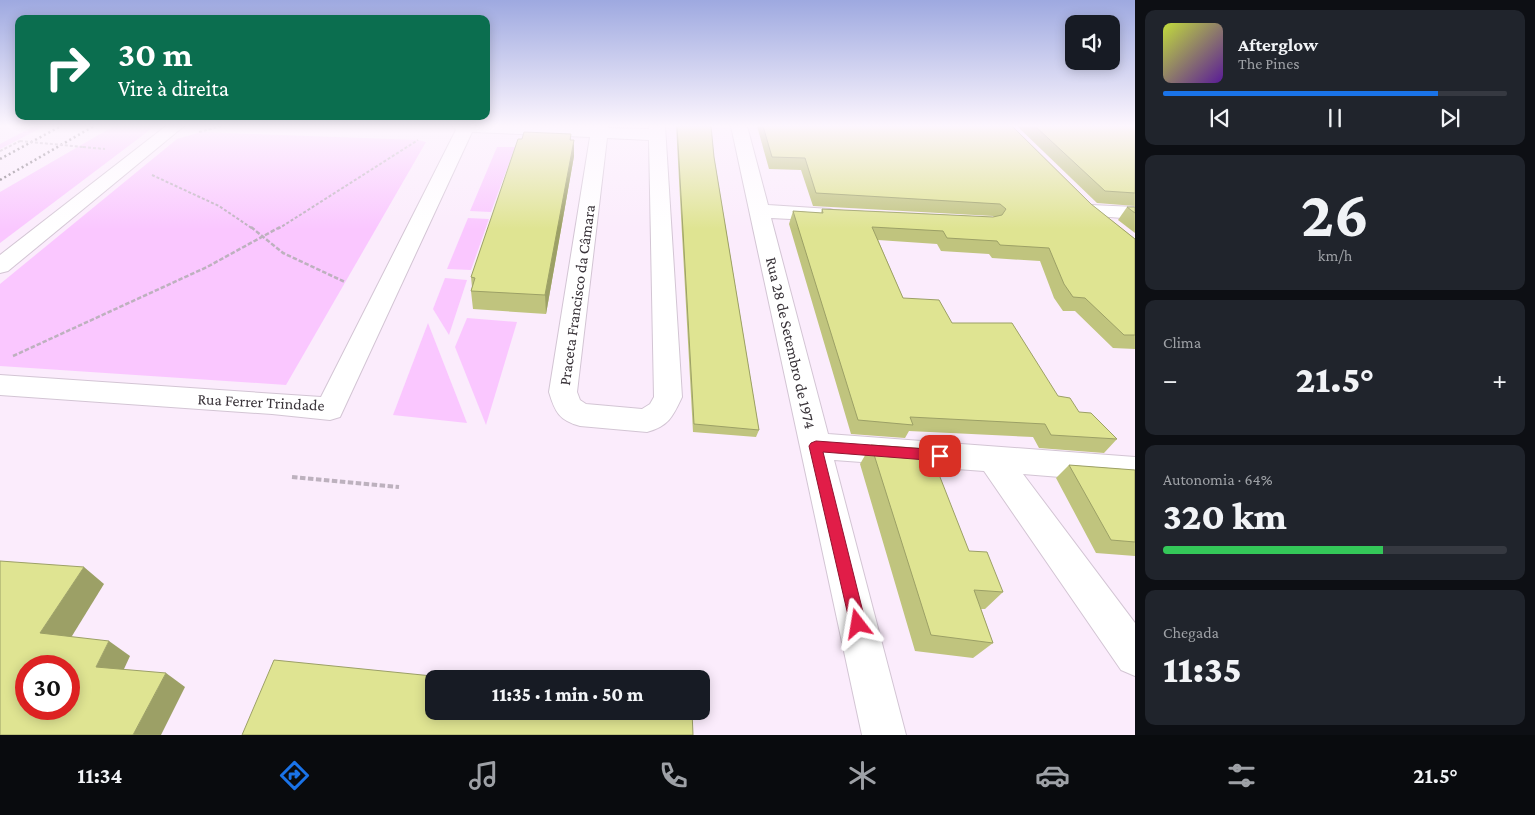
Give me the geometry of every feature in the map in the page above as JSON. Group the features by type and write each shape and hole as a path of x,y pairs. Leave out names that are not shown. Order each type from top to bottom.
{"street":[{"path":"0,266 133,160"},
{"name":"Rua Ferrer Trindade","path":"0,385 272,403 330,409 450,160"},
{"name":"Praceta Francisco da Câmara","path":"595,160 563,392 568,407 580,415 647,421 660,412 668,397 658,160"},
{"name":"Rua 28 de Setembro de 1974","path":"747,160 884,735"},
{"path":"759,211 848,216"},
{"path":"1091,211 1135,213"},
{"path":"816,446 1135,470"},
{"path":"994,460 1135,656"}],"path":[{"path":"9,358 26,349 56,338 206,266 263,236 304,213 384,160"},
{"path":"147,174 169,181 181,189 219,206 263,236 283,253 345,282"},
{"path":"292,477 398,486"}],"shaded area":[{"path":"55,160 110,160 0,243 0,192"},
{"path":"151,160 415,160 286,385 0,366 0,284"},
{"path":"491,160 510,160 491,212 470,211"},
{"path":"468,218 489,219 471,270 447,269"},
{"path":"445,278 467,280 449,335 433,309"},
{"path":"467,318 517,322 486,425 455,347"},
{"path":"428,323 467,423 393,415"}],"building":[{"path":"511,160 570,160 545,295 471,291 475,278 471,277"},
{"path":"679,160 715,160 759,430 694,424"},
{"path":"806,160 1047,160 1091,204 1135,239 1135,335 1124,335 1085,298 1073,297 1064,284 1049,248 1000,245 997,241 947,238 943,231 872,227 903,298 939,300 952,323 1012,323 1058,396 1070,398 1079,412 1091,413 1117,439 1051,435 1045,424 910,417 913,425 858,420 793,211 823,213 822,209 993,217 1002,215 1006,209 1000,204 816,193"},
{"path":"1072,160 1135,160 1135,193 1105,191"},
{"path":"1127,207 1135,207 1135,213"},
{"path":"871,445 929,449 969,551 987,552 1003,592 974,590 993,643 931,635"},
{"path":"1069,465 1135,470 1135,542 1111,540"},
{"path":"0,561 84,567 40,633 109,641 96,667 166,673 133,735 0,735"},
{"path":"274,660 425,675 425,720 692,720 693,735 242,735"}],"railway":[{"path":"0,180 34,160"}],"route":[{"path":"858,624 816,446 940,456"}]}
